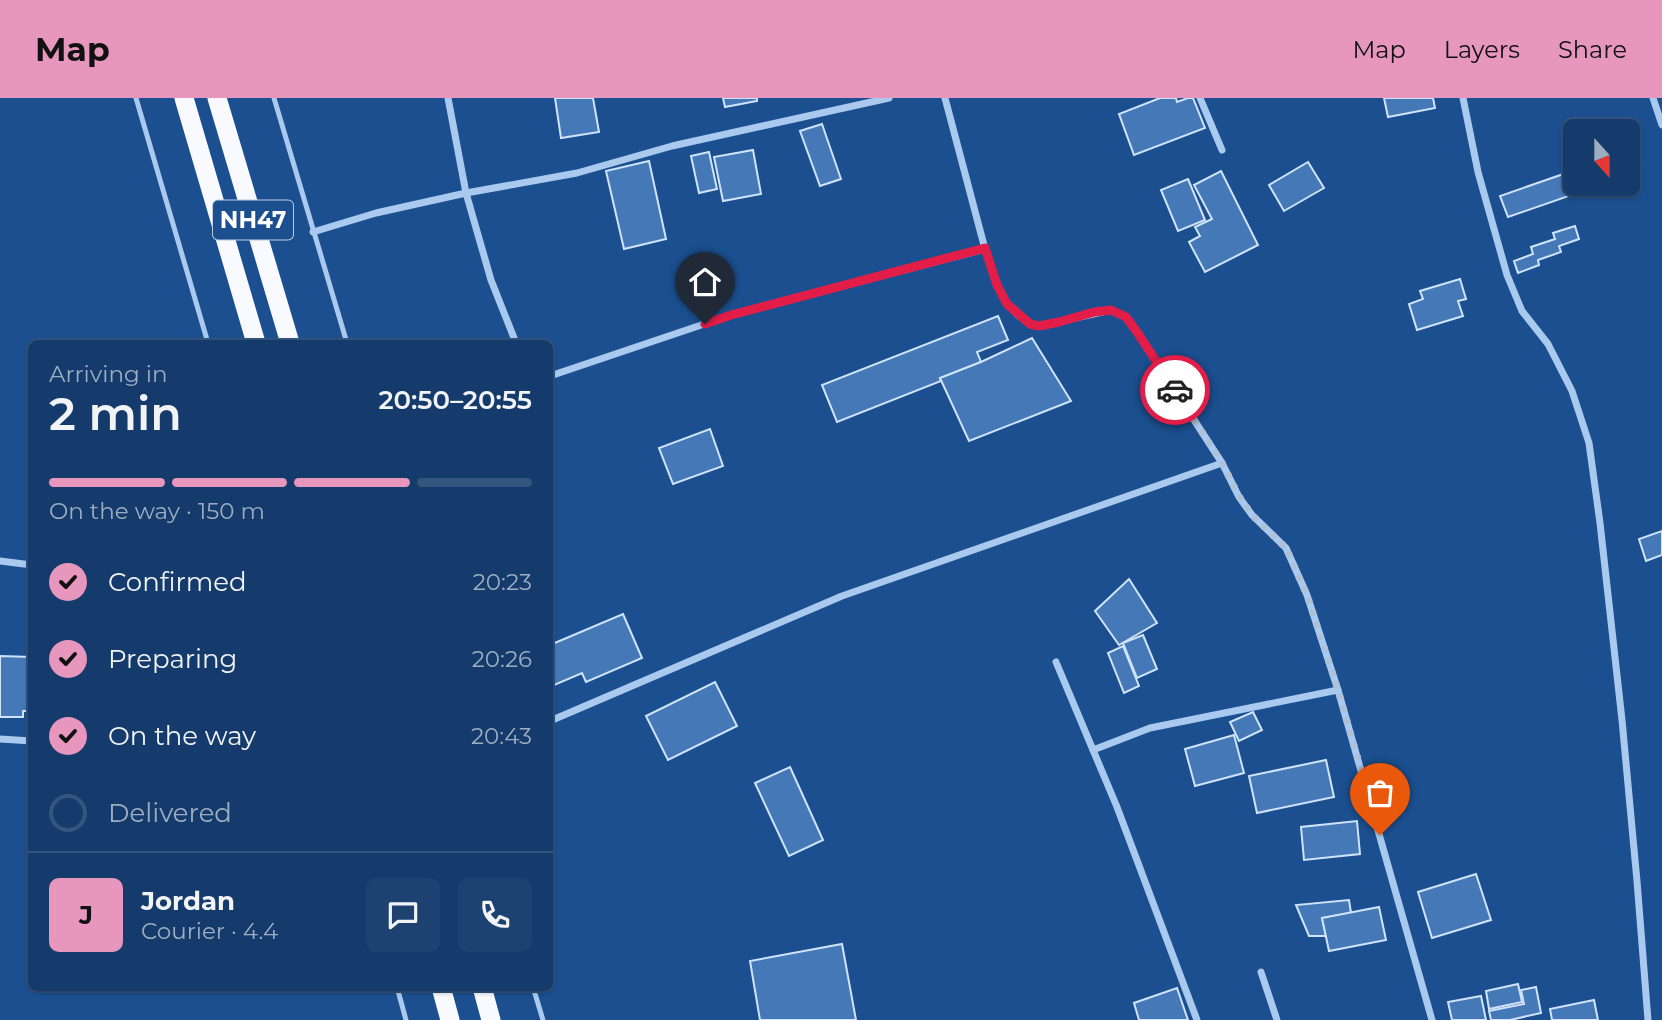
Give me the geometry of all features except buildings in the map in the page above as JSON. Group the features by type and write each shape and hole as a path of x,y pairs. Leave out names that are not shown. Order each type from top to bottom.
{"highway":[{"name":"NH47","path":"184,98 255,340"},
{"name":"NH47","path":"217,98 289,340"},
{"path":"441,991 450,1020"},
{"path":"482,991 491,1020"}],"street":[{"path":"448,98 467,193 491,280 515,340"},
{"path":"313,232 376,212 577,173 672,146 889,98"},
{"path":"945,98 985,248 997,285 1007,304 1030,324 1039,326 1111,310 1126,317 1222,463 1252,515 1286,548 1307,595 1338,690 1432,1020"},
{"path":"1200,98 1222,150"},
{"path":"1463,98 1478,172 1507,275 1522,311 1548,344 1572,391 1589,443 1623,734 1648,1020"},
{"path":"1653,98 1662,125"},
{"path":"553,375 731,315 985,248"},
{"path":"553,720 842,596 1222,463"},
{"path":"0,561 28,564"},
{"path":"1056,662 1117,807 1197,1020"},
{"path":"1093,750 1150,728 1338,690"},
{"path":"0,739 28,741"},
{"path":"1261,972 1277,1020"}],"lane":[{"path":"136,98 207,340"},
{"path":"274,98 346,340"},
{"path":"398,991 407,1020"},
{"path":"534,991 543,1020"}],"way so far":[{"path":"1175,390 1252,515 1286,548 1307,595 1380,835"}],"route":[{"path":"705,324 985,248 997,285 1007,304 1030,324 1039,326 1111,310 1126,317 1175,390"}]}
